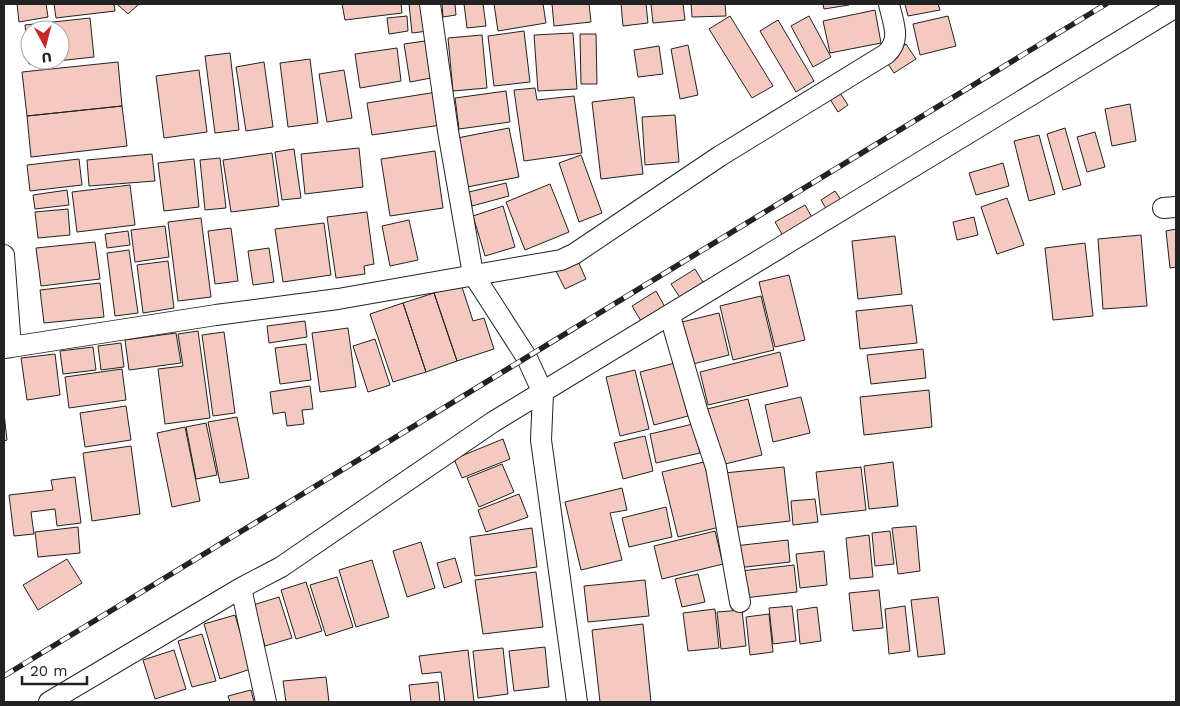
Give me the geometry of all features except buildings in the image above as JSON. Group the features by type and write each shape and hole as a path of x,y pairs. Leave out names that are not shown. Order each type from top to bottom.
{"street":[{"path":"430,4 448,131 473,274 527,358 543,393 541,440 577,702"},
{"path":"4,255 7,347 216,315 338,299 561,260 574,254 720,156 886,54 894,47 896,39 889,4"},
{"path":"49,702 241,588 281,567 493,422 1176,7"},
{"path":"670,316 716,467 740,602"},
{"path":"241,588 266,702"}],"railway":[{"path":"4,676 1106,4"}]}
